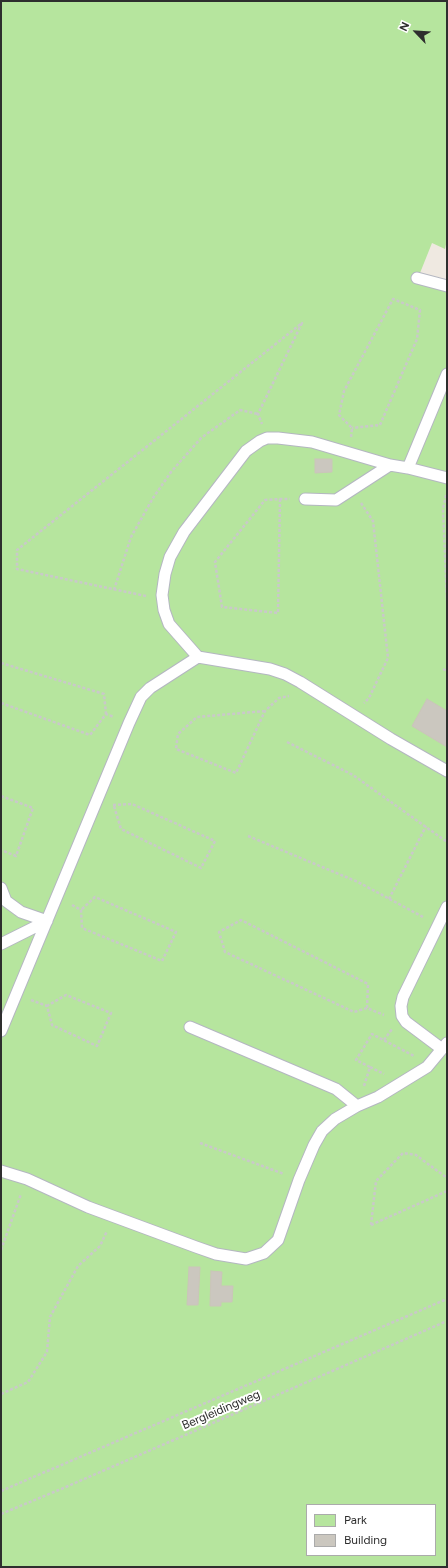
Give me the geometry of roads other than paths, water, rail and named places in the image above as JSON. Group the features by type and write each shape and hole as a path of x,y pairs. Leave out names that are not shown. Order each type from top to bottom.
{"lane":[{"path":"417,278 447,286"},
{"path":"408,468 447,374"},
{"path":"198,658 169,624 164,610 162,595 165,574 170,557 184,532 246,451 254,444 267,438 312,442 390,465 447,478"},
{"path":"305,499 336,500 390,465"},
{"path":"1,1031 58,897 129,723 142,697 150,688 198,658 270,669 284,674 300,682 447,771"},
{"path":"1,888 6,901 21,912 48,921"},
{"path":"1,1171 27,1179 88,1207 216,1254 246,1259 264,1253 278,1240 299,1180 314,1145 322,1131 335,1119 357,1106 378,1097 427,1067 444,1046 406,1022 402,1016 401,1006 403,997 447,907"},
{"path":"1,944 48,921"},
{"path":"190,1027 336,1089 357,1106"}]}
